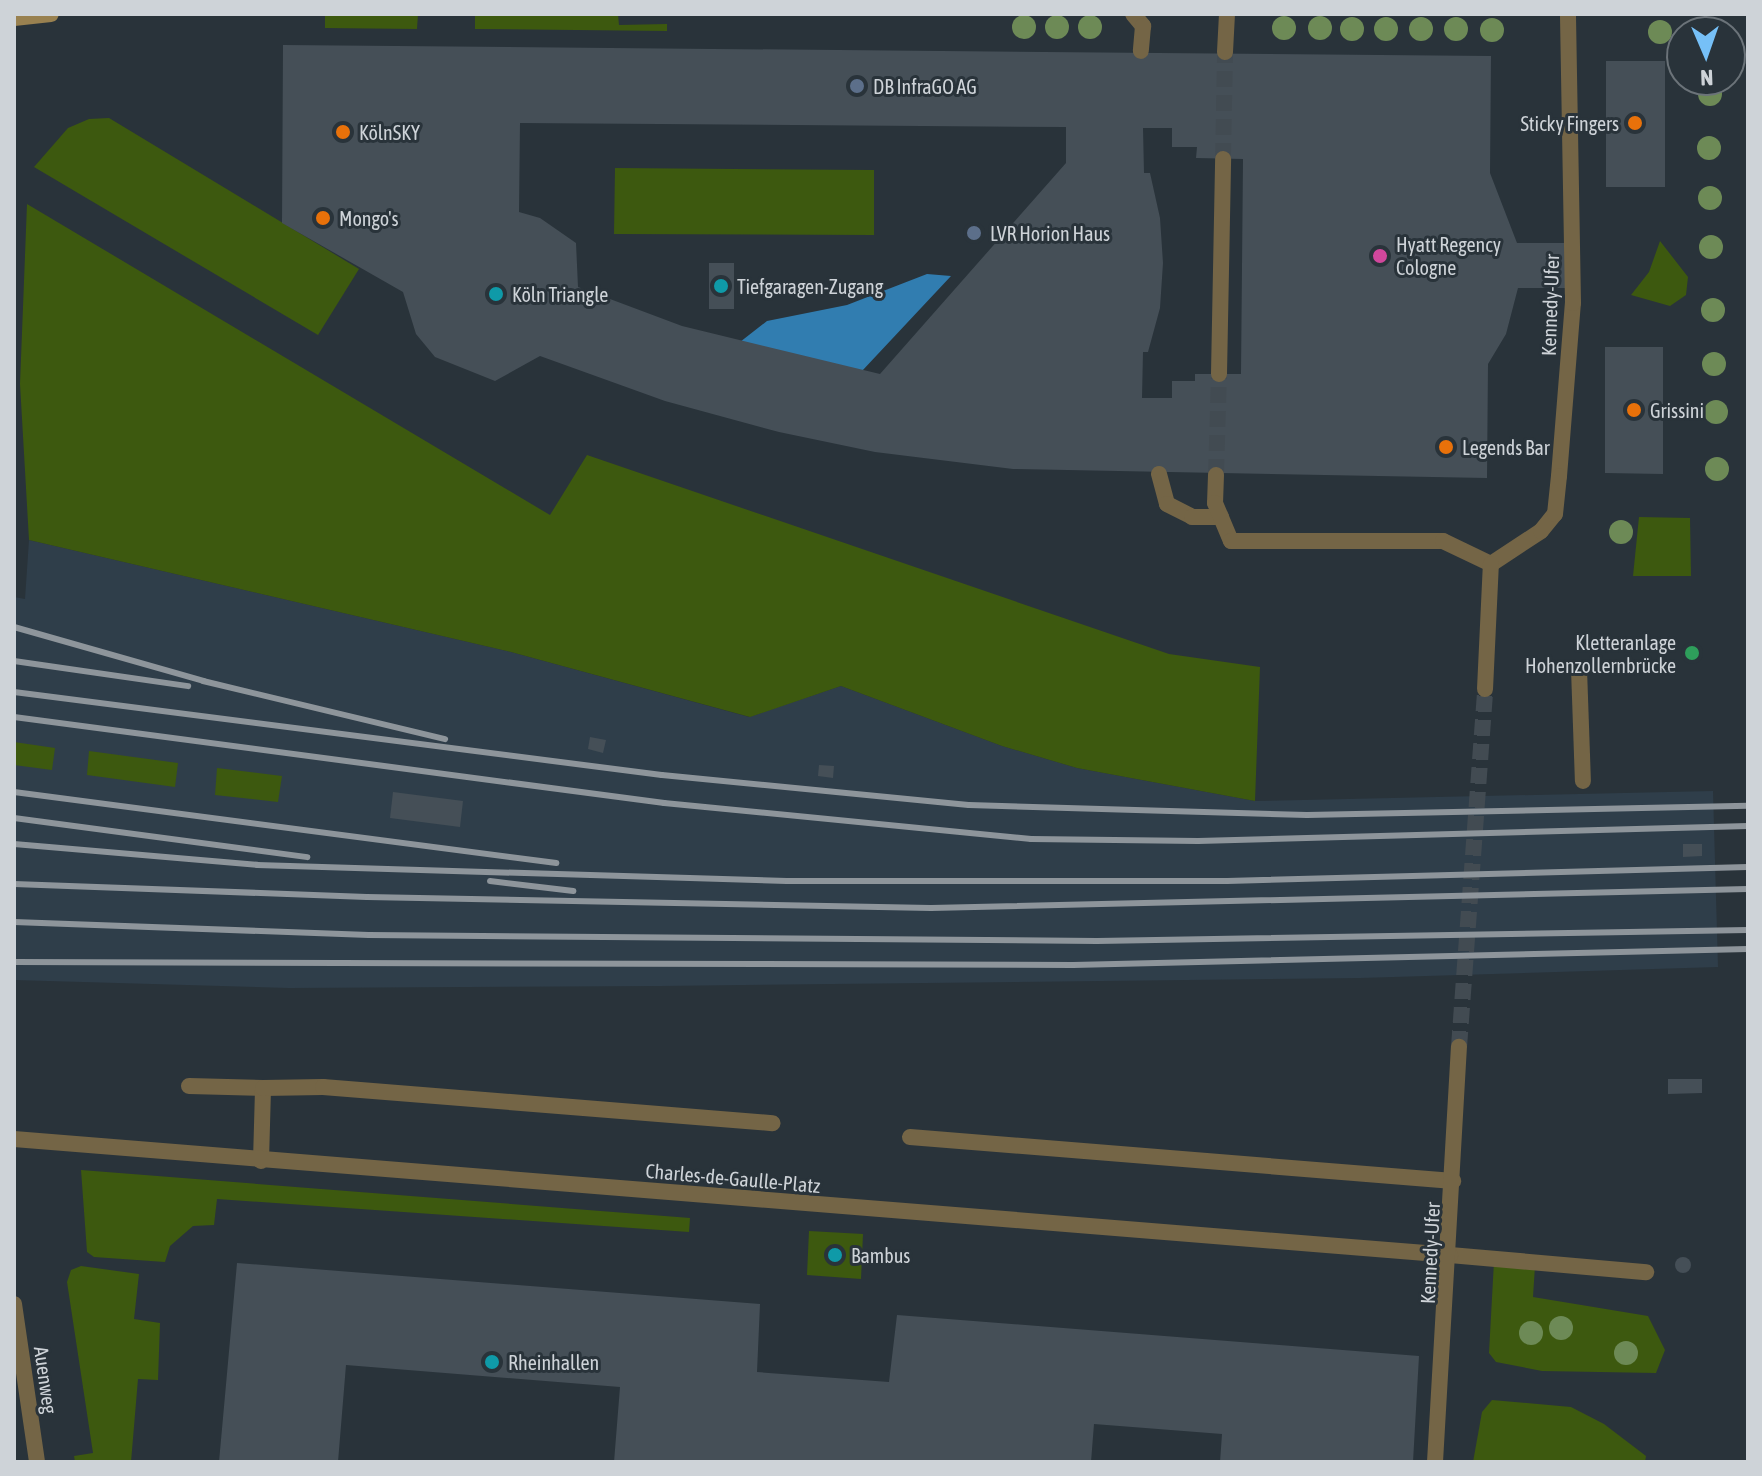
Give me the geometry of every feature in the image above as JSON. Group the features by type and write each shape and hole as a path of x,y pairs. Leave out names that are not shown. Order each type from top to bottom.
{"main road":[{"path":"14,18 51,14"}],"street":[{"path":"1133,14 1143,26 1141,51"},
{"path":"1225,52 1227,14"},
{"name":"Kennedy-Ufer","path":"1491,564 1541,531 1555,514 1573,303 1568,14"},
{"path":"1219,374 1223,159"},
{"path":"1159,474 1167,504 1192,517 1221,517"},
{"path":"1216,475 1215,503 1231,541 1443,541 1491,564 1485,689"},
{"path":"1579,669 1583,781"},
{"name":"Kennedy-Ufer","path":"1435,1462 1450,1255 1459,1047"},
{"path":"189,1086 323,1087 773,1123"},
{"path":"261,1161 263,1088"},
{"path":"910,1137 1453,1181"},
{"name":"Charles-de-Gaulle-Platz","path":"14,1139 1646,1272"},
{"name":"Auenweg","path":"14,1304 37,1462"}],"shaded area":[{"path":"29,540 511,652 749,717 841,686 1002,746 1077,768 1255,801 1713,791 1718,967 1360,978 659,986 289,988 14,980 14,597 25,599"}],"green space":[{"path":"325,14 418,14 417,29 325,28"},
{"path":"475,14 618,14 619,25 667,24 667,31 475,29"},
{"path":"109,118 359,269 318,335 34,167 68,128 89,119"},
{"path":"615,168 874,170 874,235 614,234"},
{"path":"27,204 550,515 587,455 1169,654 1260,667 1255,801 1077,768 1002,746 841,686 750,717 511,652 29,540 20,384"},
{"path":"1660,241 1688,277 1686,295 1670,306 1631,295 1649,272"},
{"path":"1639,517 1690,518 1691,576 1633,576"},
{"path":"14,742 55,748 52,770 14,765"},
{"path":"89,751 178,763 175,787 87,775"},
{"path":"217,768 282,776 278,802 215,795"},
{"path":"81,1170 690,1218 689,1232 217,1199 214,1225 193,1226 170,1246 165,1262 94,1257 87,1252"},
{"name":"Bambus","path":"809,1231 863,1234 861,1279 807,1275"},
{"path":"1494,1261 1535,1266 1533,1297 1648,1316 1665,1350 1656,1373 1542,1371 1496,1362 1489,1353"},
{"path":"81,1266 139,1274 134,1319 160,1323 158,1380 138,1379 131,1462 75,1462 74,1456 93,1453 67,1282 71,1270"},
{"path":"1492,1400 1571,1407 1604,1424 1646,1456 1645,1462 1473,1462 1482,1412"}],"water":[{"path":"927,274 951,276 862,371 740,342 767,321 847,305"}],"building":[{"path":"283,45 1491,56 1490,173 1517,243 1570,243 1570,288 1518,288 1506,334 1488,364 1487,478 1013,469 875,452 779,432 665,401 540,356 495,381 435,357 416,334 403,292 282,223","holes":["520,123 1066,127 1066,163 880,374 682,326 578,287 576,243 540,218 519,212","1143,128 1172,128 1172,147 1197,147 1196,158 1243,159 1241,374 1195,374 1195,381 1172,381 1172,398 1142,398 1143,352 1148,352 1160,308 1163,263 1160,218 1150,173 1144,173"]},
{"path":"1606,61 1665,61 1665,187 1606,187"},
{"name":"Tiefgaragen-Zugang","path":"709,263 734,263 734,309 709,309"},
{"name":"Grissini","path":"1605,347 1663,347 1663,474 1605,473"},
{"path":"590,737 606,740 603,753 588,749"},
{"path":"819,765 834,766 833,778 818,776"},
{"path":"393,792 463,801 460,827 390,818"},
{"path":"1683,844 1702,844 1702,856 1683,857"},
{"path":"1668,1079 1702,1079 1702,1093 1668,1094"},
{"path":"1683,1257 1689,1259 1689,1271 1683,1273 1677,1271 1675,1265 1677,1259"},
{"name":"Rheinhallen","path":"237,1263 760,1304 757,1372 889,1382 897,1315 1419,1356 1413,1462 1220,1462 1222,1434 1094,1424 1091,1462 614,1462 620,1387 346,1365 338,1462 219,1462"}],"tunnel":[{"path":"1223,159 1225,52"},
{"path":"1216,475 1219,374"},
{"path":"1459,1047 1485,689"}],"railway":[{"path":"14,627 203,681 445,739"},
{"path":"14,661 188,686"},
{"path":"14,692 662,775 969,805 1307,815 1748,806"},
{"path":"14,717 664,803 1031,839 1198,841 1748,826"},
{"path":"14,792 556,863"},
{"path":"14,818 307,857"},
{"path":"14,844 257,865 787,881 1227,881 1748,867"},
{"path":"490,881 573,891"},
{"path":"14,884 367,897 931,908 1748,889"},
{"path":"14,922 369,935 1097,941 1748,930"},
{"path":"14,962 1073,965 1748,949"}],"place":[{"name":"DB InfraGO AG","path":"857,86"},
{"name":"Sticky Fingers","path":"1635,123"},
{"name":"KölnSKY","path":"343,132"},
{"name":"Mongo's","path":"323,218"},
{"name":"LVR Horion Haus","path":"974,233"},
{"name":"Hyatt Regency Cologne","path":"1380,256"},
{"name":"Tiefgaragen-Zugang","path":"721,286"},
{"name":"Köln Triangle","path":"496,294"},
{"name":"Grissini","path":"1634,410"},
{"name":"Legends Bar","path":"1446,447"},
{"name":"Kletteranlage Hohenzollernbrücke","path":"1692,653"},
{"name":"Bambus","path":"835,1255"},
{"name":"Rheinhallen","path":"492,1362"}]}
